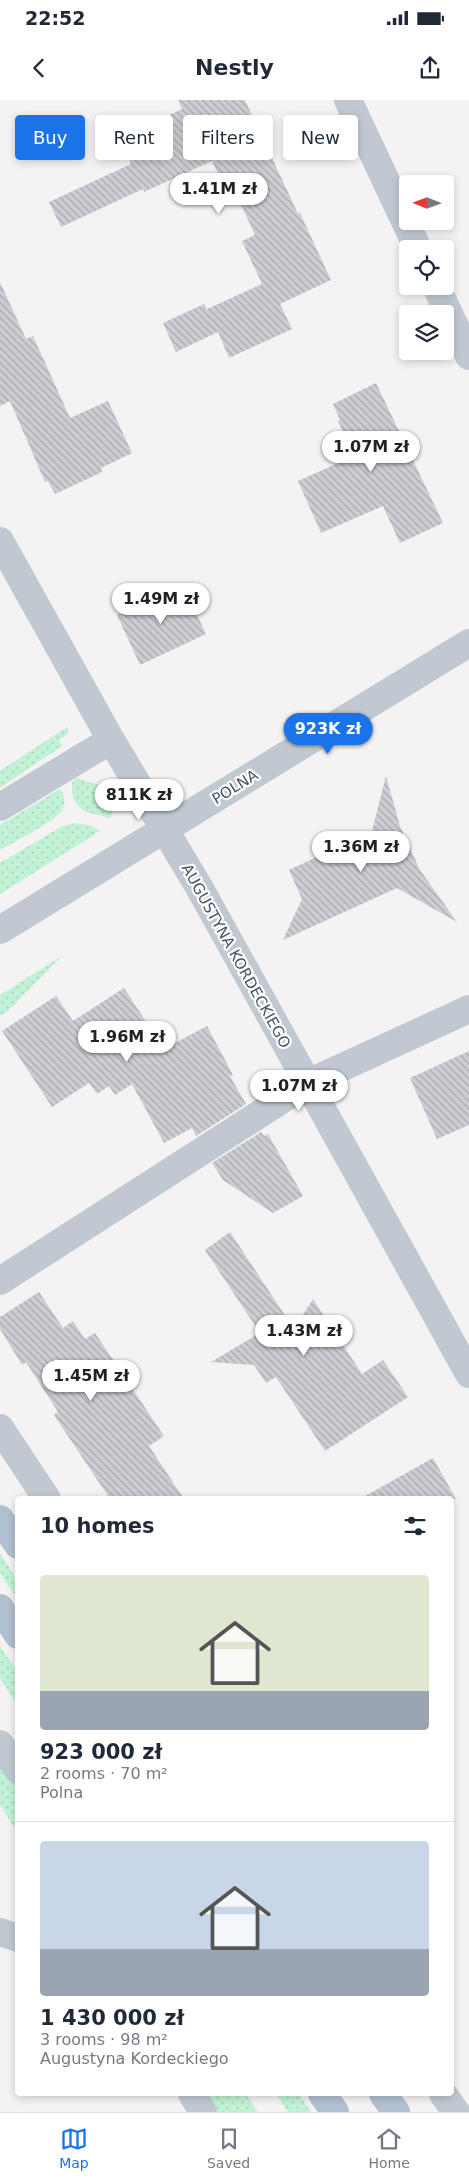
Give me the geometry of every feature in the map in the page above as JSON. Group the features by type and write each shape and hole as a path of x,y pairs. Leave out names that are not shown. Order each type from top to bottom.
{"main road":[{"path":"0,1518 15,1540"},
{"path":"0,1608 15,1630"},
{"path":"323,2096 335,2112"},
{"path":"384,2096 396,2112"}],"street":[{"path":"348,100 414,240"},
{"path":"440,295 469,356"},
{"name":"AUGUSTYNA KORDECKIEGO","path":"0,541 111,740 199,887 469,1374"},
{"name":"POLNA","path":"0,930 469,643"},
{"path":"0,807 111,740"},
{"path":"0,1281 308,1083 469,1009"},
{"path":"0,1428 45,1496"},
{"path":"0,1744 15,1766"},
{"path":"0,1932 15,1937"},
{"path":"193,2096 203,2112"},
{"path":"444,2096 456,2112"}],"green space":[{"path":"67,727 69,733 59,740 62,746 0,788 0,771"},
{"path":"76,778 104,786 111,792 113,805 111,818 82,810 78,806 72,793 72,783"},
{"path":"60,789 64,796 64,802 63,808 58,815 0,850 0,825"},
{"path":"75,823 92,826 100,831 0,894 0,863 61,827"},
{"path":"62,956 9,1010 0,1016 0,995"},
{"path":"0,1553 15,1577 15,1596 0,1573"},
{"path":"0,1646 15,1669 15,1702 0,1678"},
{"path":"0,1759 15,1780 15,1829 0,1805"},
{"path":"208,2096 247,2096 258,2112 217,2112"},
{"path":"277,2096 300,2096 311,2112 288,2112"}],"building":[{"path":"178,100 245,100 252,115 183,115 183,160 273,160 331,280 280,304 292,329 229,358 218,332 176,352 163,323 204,304 207,309 262,284 242,241 255,235 227,174 220,178 212,161 144,192 143,189 61,227 49,202 131,164 129,160 173,160 173,115 169,115 182,109"},
{"path":"0,282 26,339 33,336 70,418 108,401 132,453 101,468 102,472 55,494 48,481 45,482 10,401 0,406"},
{"path":"376,383 443,523 400,543 383,506 321,533 298,481 354,456 338,421 340,420 333,404"},
{"path":"183,585 206,634 140,665 117,615"},
{"path":"386,776 400,826 420,870 457,922 397,888 283,940 302,899 289,870 372,831"},
{"path":"124,988 164,1049 207,1026 233,1075 230,1076 246,1104 196,1136 192,1128 164,1143 132,1084 115,1095 109,1086 97,1094 89,1083 52,1107 2,1031 56,996 73,1021"},
{"path":"469,1051 469,1125 437,1139 410,1078"},
{"path":"261,1132 264,1136 268,1134 303,1196 273,1213 223,1180 212,1163"},
{"path":"230,1232 294,1329 313,1299 362,1374 383,1360 408,1397 325,1451 276,1377 266,1383 254,1365 211,1362 260,1333 205,1250"},
{"path":"39,1292 63,1328 73,1321 85,1339 95,1333 164,1436 149,1446 182,1496 108,1496 54,1415 58,1412 26,1362 22,1365 0,1329 0,1317"},
{"path":"433,1458 456,1499 454,1499 454,1496 365,1496"}]}
